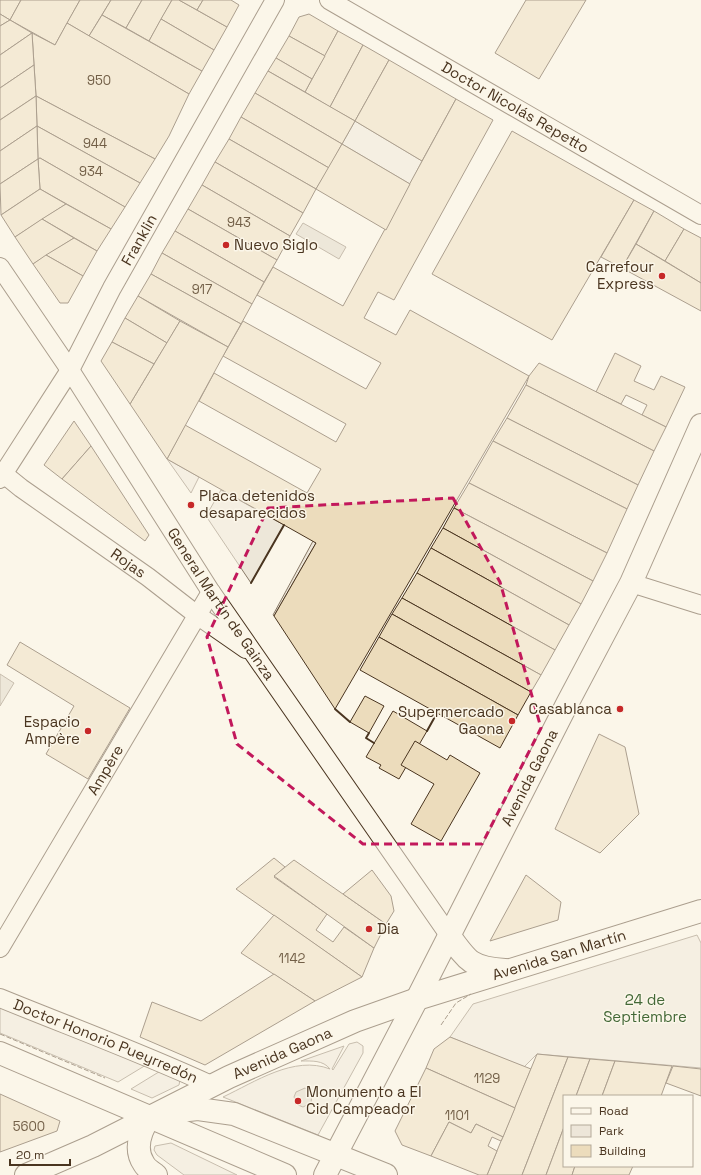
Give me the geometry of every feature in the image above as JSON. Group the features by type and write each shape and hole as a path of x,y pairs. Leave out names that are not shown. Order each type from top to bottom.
{"main road":[{"name":"Avenida Gaona","path":"325,1175 417,999 567,704 632,583 701,425"},
{"name":"Avenida San Martín","path":"417,999 513,971 701,911"},
{"path":"449,936 464,957 478,966 486,969 513,971"},
{"name":"Avenida Gaona","path":"150,1116 211,1085 355,1021 417,999"},
{"path":"0,1053 285,1175"},
{"path":"26,1175 93,1146 150,1116 175,1110 198,1109 234,1114 386,1175"},
{"path":"150,1116 143,1127 139,1147 144,1164 156,1175"}],"street":[{"name":"Franklin","path":"1,474 70,370 112,288 275,0"},
{"name":"Doctor Nicolás Repetto","path":"328,0 701,215"},
{"name":"General Martín de Gainza","path":"0,267 70,370 211,592 257,656 449,936"},
{"name":"Rojas","path":"1,474 148,577 197,616 257,656"},
{"path":"632,583 701,605"},
{"name":"Ampère","path":"0,948 211,592"},
{"name":"Doctor Honorio Pueyrredón","path":"0,998 102,1038 211,1085"}],"highlighted area":[{"path":"453,498 500,582 541,728 482,844 363,844 237,744 207,637 268,508"}],"green space":[{"path":"167,459 199,477 191,493"},
{"path":"313,541 316,543 274,616 273,615"},
{"name":"24 de Septiembre","path":"697,935 701,943 701,1068 537,1054 524,1067 450,1037 473,1004"},
{"path":"0,1004 146,1065 118,1082 0,1033"},
{"path":"357,1042 363,1046 363,1053 318,1135 223,1097 261,1078 289,1068 303,1065 330,1069 321,1063 301,1061 344,1046 332,1069 333,1070 349,1044"},
{"path":"162,1070 180,1080 179,1085 152,1098 131,1089"},
{"path":"171,1143 237,1175 184,1175 157,1155 154,1150 155,1146"}],"shaded area":[{"path":"355,121 422,161 410,184 342,144"},
{"path":"303,223 346,247 339,259 296,234"},
{"path":"221,490 284,525 251,583 206,516"},
{"path":"0,674 14,683 0,706"},
{"path":"305,1088 312,1093 311,1103 303,1107 298,1105 294,1097 296,1092"}],"building":[{"path":"0,0 21,0 10,20 0,14"},
{"path":"21,0 80,0 55,45 10,20"},
{"path":"80,0 111,0 89,36 67,23"},
{"path":"111,0 142,0 126,28 102,15"},
{"path":"142,0 172,0 149,41 126,28"},
{"path":"172,0 179,0 227,27 214,50 161,19"},
{"path":"179,0 203,0 197,10"},
{"path":"203,0 231,0 239,5 227,27 197,10"},
{"path":"526,0 586,0 539,79 495,53"},
{"path":"0,14 10,20 0,26"},
{"path":"309,14 338,31 325,56 289,36 299,17"},
{"path":"102,15 202,71 189,94 89,36"},
{"path":"161,19 214,50 202,71 149,41"},
{"path":"10,20 32,33 0,55 0,26"},
{"path":"67,23 189,94 169,136 155,159 36,96 32,33 55,45"},
{"path":"338,31 363,45 330,107 305,92"},
{"path":"32,33 34,65 0,88 0,55"},
{"path":"289,36 325,56 312,79 276,58"},
{"path":"363,45 389,60 355,121 330,107"},
{"path":"276,58 312,79 305,92 268,71"},
{"path":"389,60 456,99 422,161 355,121"},
{"path":"34,65 36,96 0,120 0,88"},
{"path":"268,71 355,121 342,144 255,93"},
{"path":"255,93 342,144 329,168 241,117"},
{"path":"36,96 155,159 140,183 37,126"},
{"path":"36,96 37,126 0,151 0,120"},
{"path":"456,99 493,120 394,300 378,292 364,318 396,335 410,310 529,376 335,709 274,616 316,543 167,459 185,425 307,493 321,469 199,401 214,373 336,442 346,424 223,356 243,321 366,389 381,363 257,295 273,267 343,306"},
{"path":"241,117 329,168 316,189 229,139"},
{"path":"37,126 140,183 125,207 40,158 38,159"},
{"path":"37,126 38,159 0,184 0,151"},
{"path":"512,131 634,200 552,340 432,274"},
{"path":"229,139 316,189 303,213 215,162"},
{"path":"342,144 410,184 386,230 316,189"},
{"path":"40,158 125,207 111,229 40,189 38,159"},
{"path":"38,159 40,189 1,215 0,184"},
{"path":"215,162 303,213 290,236 202,185"},
{"path":"202,185 290,236 277,260 188,209"},
{"path":"40,189 66,204 15,237 1,215"},
{"path":"634,200 654,211 622,268 601,257"},
{"path":"66,204 111,229 97,251 42,219"},
{"name":"Nuevo Siglo","path":"188,209 277,260 264,282 175,231"},
{"path":"654,211 684,229 665,261 636,244"},
{"path":"42,219 74,238 33,264 15,237"},
{"path":"684,229 701,238 701,283 665,261"},
{"path":"175,231 264,282 252,304 162,253"},
{"path":"74,238 97,251 83,276 46,255"},
{"name":"Carrefour Express","path":"636,244 701,283 701,311 622,268"},
{"path":"162,253 252,304 241,324 151,274"},
{"path":"46,255 83,276 68,303 60,303 33,264"},
{"path":"151,274 241,324 228,347 138,296"},
{"path":"138,296 180,321 167,343 125,318"},
{"path":"125,318 167,343 154,364 112,342"},
{"path":"180,321 228,347 167,459 130,404"},
{"path":"112,342 154,364 130,404 101,361"},
{"path":"615,353 641,366 634,381 654,390 661,376 685,387 666,427 642,415 647,405 626,395 621,404 596,392"},
{"path":"539,363 666,427 654,451 526,385 529,376"},
{"path":"526,385 654,451 638,485 507,418"},
{"path":"507,418 638,485 627,509 493,441"},
{"path":"74,421 91,446 62,479 44,465"},
{"path":"493,441 627,509 607,553 469,483"},
{"path":"91,446 149,535 145,541 62,479"},
{"path":"469,483 607,553 593,581 454,508"},
{"path":"454,508 593,581 581,604 443,528"},
{"path":"443,528 581,604 569,625 431,548"},
{"path":"431,548 569,625 555,650 417,573"},
{"path":"417,573 555,650 541,675 402,598"},
{"path":"402,598 541,675 531,692 392,614"},
{"path":"392,614 531,692 518,715 379,637"},
{"path":"379,637 518,715 500,748 360,670"},
{"name":"Espacio Ampère","path":"20,642 130,708 88,779 46,754 74,706 7,665"},
{"path":"365,696 384,706 369,733 350,722"},
{"path":"393,711 427,731 399,779 379,768 381,765 366,757"},
{"path":"599,734 625,747 639,814 600,853 555,829"},
{"path":"415,741 447,760 450,755 480,773 441,841 411,824 434,784 401,765"},
{"path":"274,858 285,867 274,877 327,914 316,930 333,942 344,927 374,948 362,977 236,889"},
{"path":"294,860 386,924 374,948 274,876"},
{"path":"372,870 391,896 394,911 386,924 343,894"},
{"path":"526,875 561,902 558,920 490,941"},
{"path":"274,915 362,977 315,1001 241,953"},
{"path":"274,974 315,1001 205,1065 140,1037 152,1002 201,1021"},
{"path":"450,1037 531,1069 515,1108 426,1068 434,1049"},
{"path":"537,1054 568,1057 522,1175 487,1175"},
{"path":"568,1057 590,1059 576,1095 563,1095 563,1130 546,1175 522,1175"},
{"path":"590,1059 615,1061 602,1095 576,1095"},
{"path":"615,1061 672,1066 661,1095 602,1095"},
{"path":"673,1066 701,1069 701,1096 666,1083"},
{"path":"426,1068 515,1108 503,1137 476,1124 471,1133 449,1122 431,1156 402,1145 395,1131"},
{"path":"0,1094 60,1121 57,1131 0,1152"},
{"path":"449,1122 471,1133 476,1124 503,1137 501,1141 492,1137 488,1146 497,1151 487,1175 479,1175 431,1156"},
{"path":"563,1130 563,1167 575,1167 572,1175 546,1175"},
{"path":"575,1167 633,1167 629,1175 572,1175"}],"fence":[{"path":"441,1025 456,1003 471,994"},
{"path":"0,1034 105,1078"}],"wall":[{"path":"251,583 284,525"},
{"path":"335,709 350,722"},
{"path":"427,731 437,713"},
{"path":"369,733 366,738 374,743"}],"place":[{"name":"Nuevo Siglo","path":"226,245"},
{"name":"Carrefour Express","path":"662,276"},
{"name":"Placa detenidos desaparecidos","path":"191,505"},
{"name":"Casablanca","path":"620,709"},
{"name":"Supermercado Gaona","path":"512,721"},
{"name":"Espacio Ampère","path":"88,731"},
{"name":"Dia","path":"369,929"},
{"name":"Monumento a El Cid Campeador","path":"298,1101"}]}
